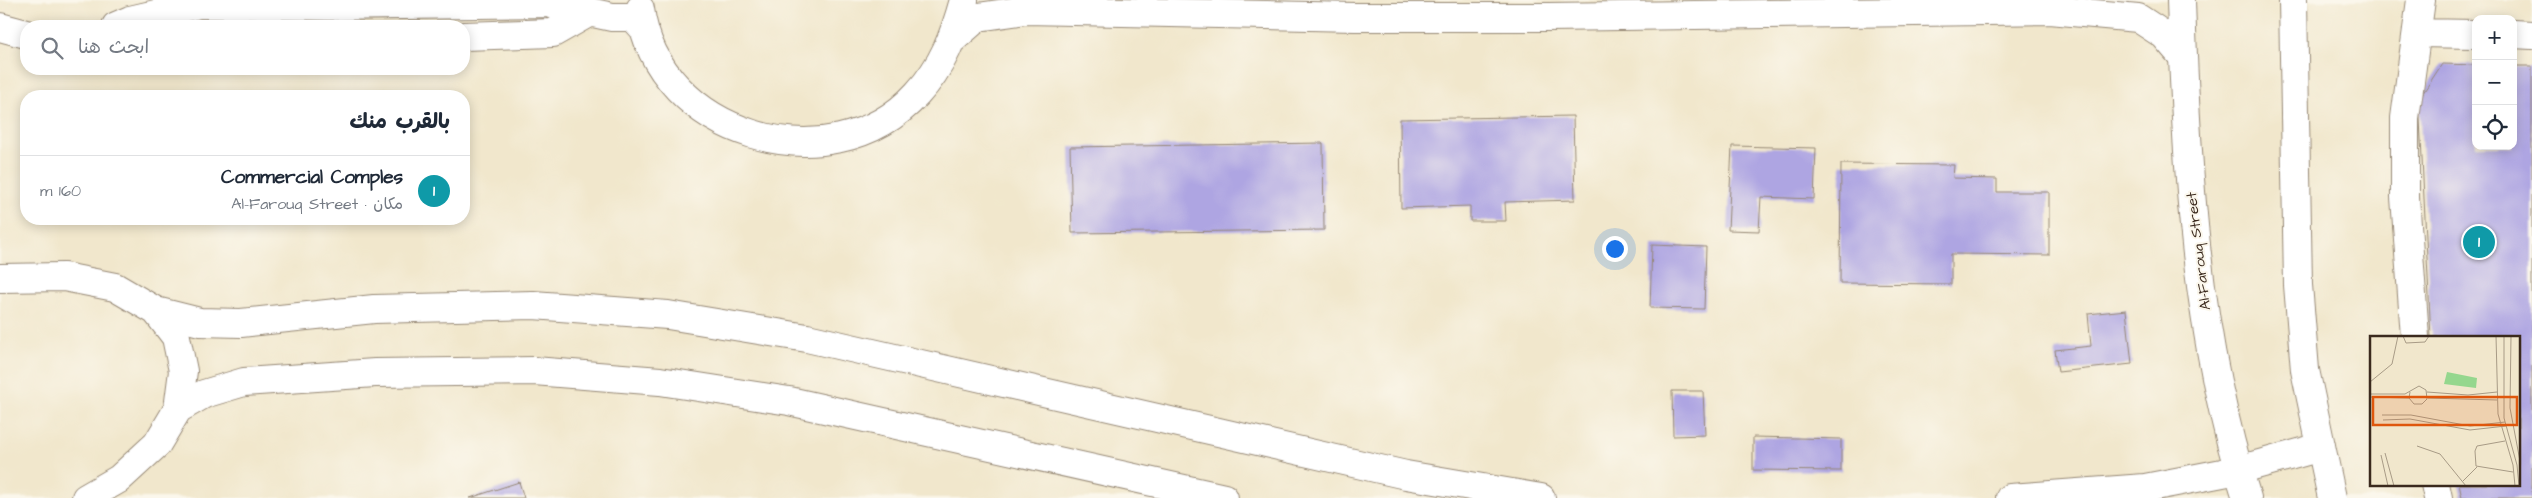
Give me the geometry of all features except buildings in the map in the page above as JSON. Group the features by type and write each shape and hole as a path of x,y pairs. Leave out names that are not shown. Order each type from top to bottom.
{"street":[{"path":"639,0 643,28 656,59 675,86 700,109 729,126 745,132 761,137 794,142 836,138 860,132 890,116 916,95 938,69 953,39 964,0"},
{"name":"Al-Farouq Street","path":"2180,0 2190,182 2203,293 2214,366 2238,470 2248,498"},
{"path":"2293,0 2298,285 2305,370 2332,498"},
{"path":"2415,336 2405,198 2405,118 2421,0"},
{"path":"147,20 199,4 329,11 547,3 612,16 632,16 643,28"},
{"path":"953,39 978,17 1026,10 1355,17 1548,17 2050,10 2138,18 2164,35 2182,56"},
{"path":"470,36 553,33 590,12"},
{"path":"0,27 20,32"},
{"path":"2416,34 2472,34"},
{"path":"2517,34 2532,34"},
{"path":"0,278 64,278 116,287 156,311 200,322 240,323 374,309 513,306 668,315 807,338 1406,475 1541,498"},
{"path":"86,498 118,479 157,444 178,409 183,371 176,337 156,311"},
{"path":"178,409 204,394 244,382 375,373 534,372 660,381 789,401 1224,498"},
{"path":"2010,498 2145,488 2238,470 2321,447"}],"place":[{"name":"Commercial Comples","path":"2479,242"}]}
